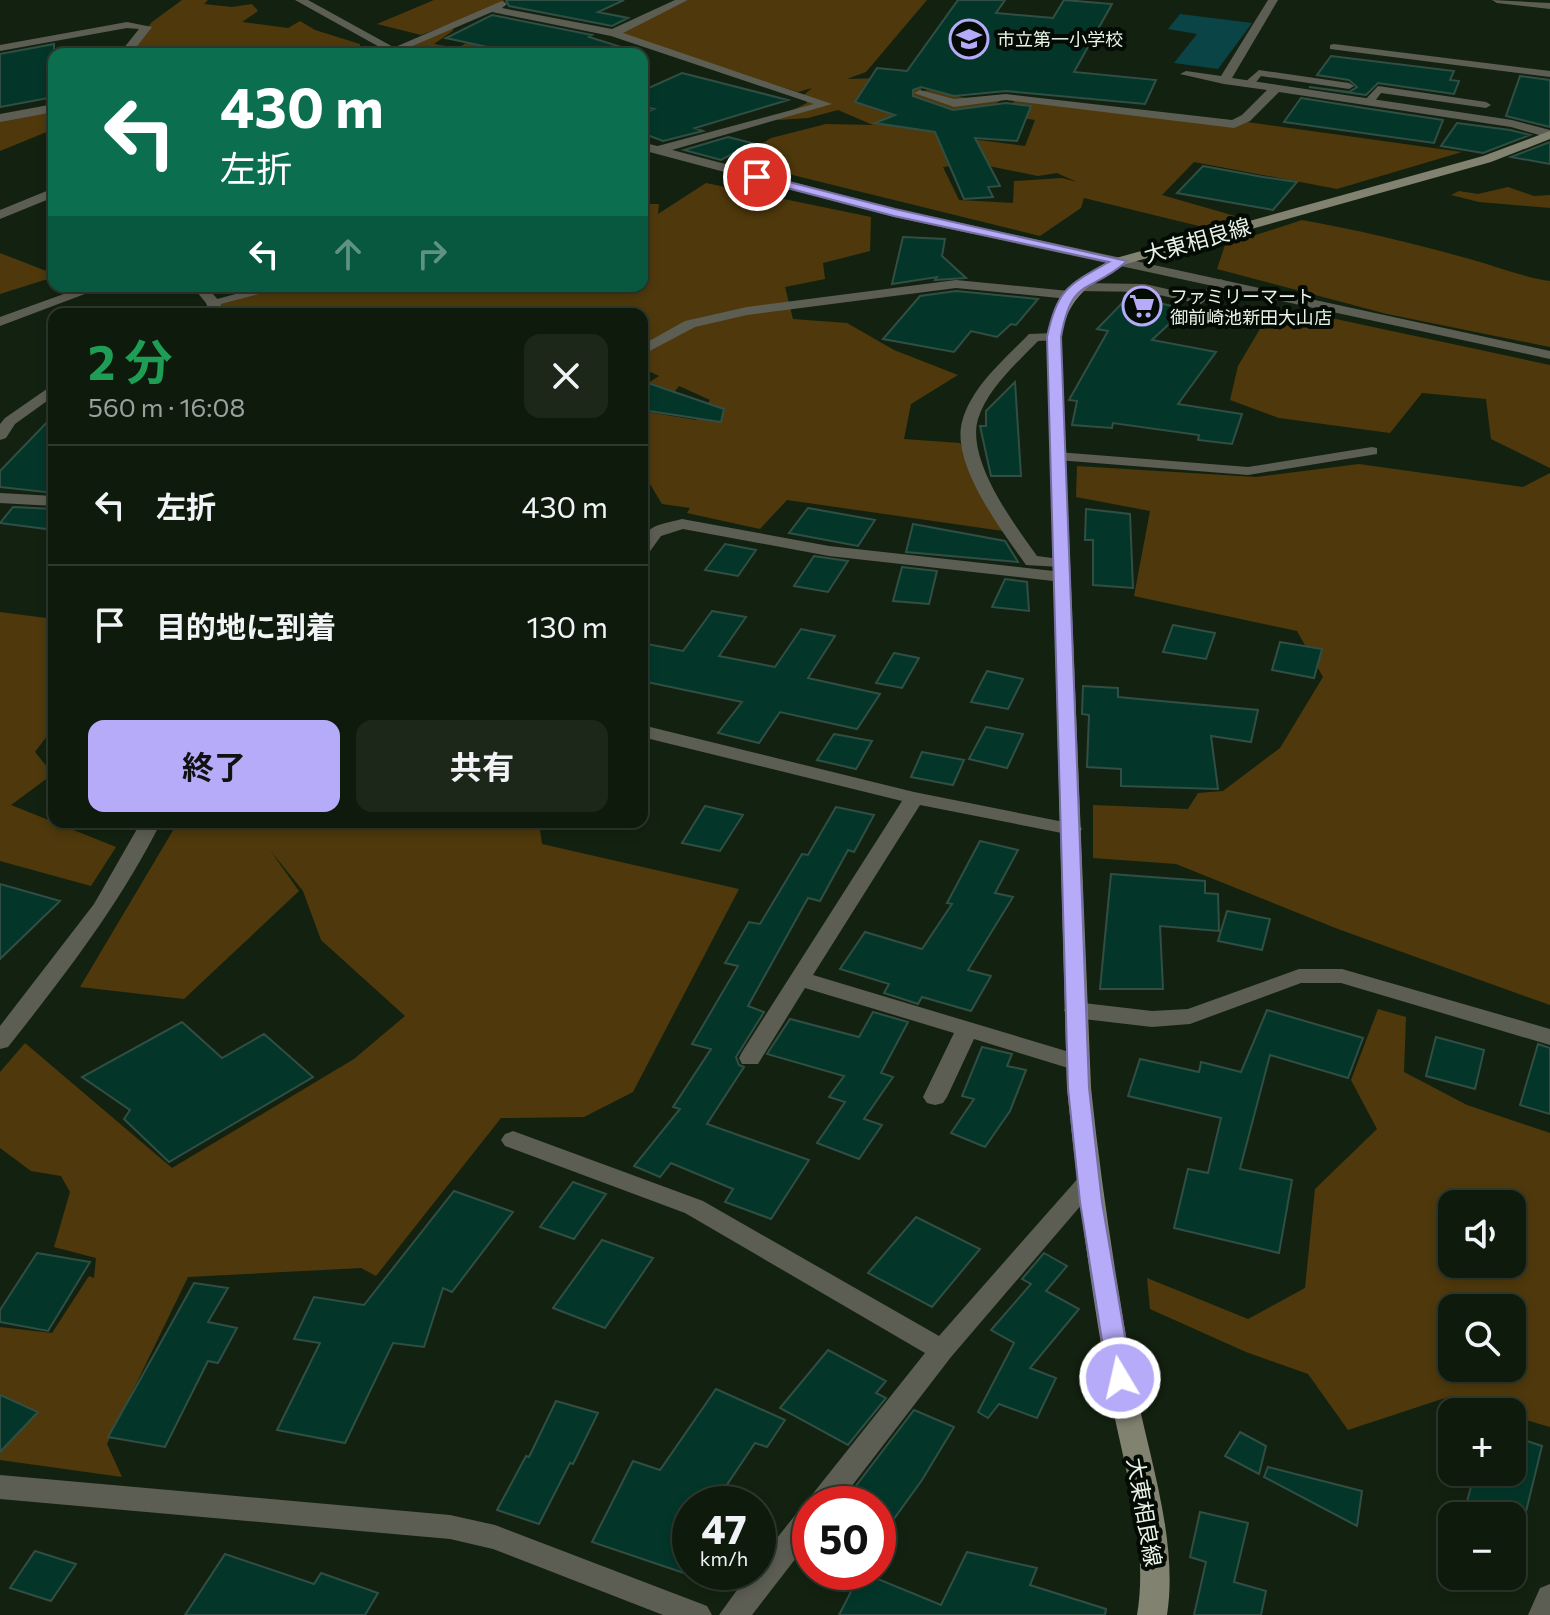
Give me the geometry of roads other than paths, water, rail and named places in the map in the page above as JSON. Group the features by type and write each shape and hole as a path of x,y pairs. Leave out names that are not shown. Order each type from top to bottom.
{"main road":[{"name":"大東相良線","path":"1152,1615 1157,1584 1151,1534 1120,1378 1089,1182 1078,1063 1072,829 1064,717 1054,337 1060,306 1073,291 1121,261 1487,159 1550,134"}],"street":[{"path":"300,0 387,48"},
{"path":"399,48 512,0"},
{"path":"613,33 683,0"},
{"path":"1224,81 1273,0"},
{"path":"1497,0 1550,6"},
{"path":"491,9 613,33 826,104 658,150"},
{"path":"0,48 127,25 147,27 130,48"},
{"path":"1334,47 1550,74"},
{"path":"1186,74 1512,124 1550,134"},
{"path":"920,93 954,103 1006,97 1234,124 1246,118 1275,89"},
{"path":"0,118 48,109"},
{"path":"648,148 894,213 1550,355"},
{"path":"0,215 48,195"},
{"path":"648,348 690,324 747,311 956,284 1073,291"},
{"path":"0,322 82,292"},
{"path":"215,308 264,292"},
{"path":"1054,337 1034,337 999,374 981,399 968,432 972,453 998,514 1032,561 1062,570"},
{"path":"0,435 10,421 48,393"},
{"path":"0,498 48,501"},
{"path":"648,542 655,532 682,524 829,551 1062,570"},
{"path":"648,732 914,798 1072,829"},
{"path":"750,1058 914,798"},
{"path":"0,1041 116,890 148,828"},
{"path":"1075,1010 1152,1019 1190,1016 1299,976 1342,976 1550,1037"},
{"path":"801,979 1078,1063"},
{"path":"935,1097 967,1029"},
{"path":"513,1140 694,1207 942,1350"},
{"path":"835,1486 942,1350 1089,1182"},
{"path":"0,1487 450,1527 495,1537 660,1608 697,1615"},
{"path":"734,1615 792,1541"},
{"path":"1543,1615 1550,1597"}],"lane":[{"path":"1248,85 1259,73 1349,86"},
{"path":"1368,103 1378,89 1486,105"},
{"path":"1073,291 1145,288 1201,300 1221,283"},
{"path":"1057,456 1248,471 1372,451"}],"water":[{"path":"1180,14 1252,23 1218,69 1174,63 1197,34 1168,29"}],"place":[{"name":"市立第一小学校","path":"969,39"},
{"name":"ファミリーマート 御前崎池新田大山店","path":"1142,306"}]}
